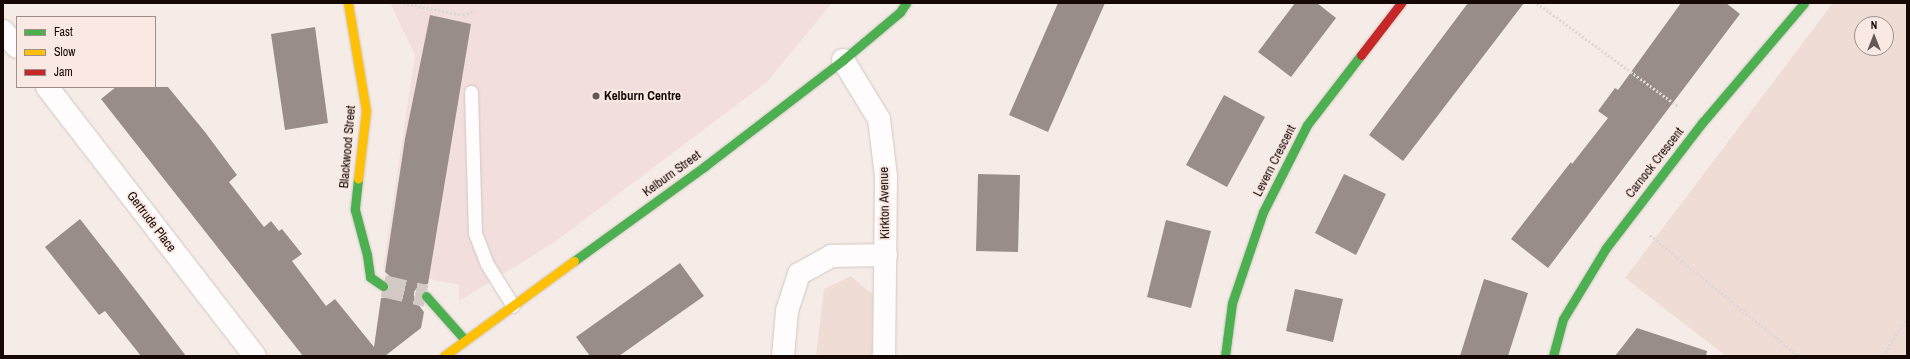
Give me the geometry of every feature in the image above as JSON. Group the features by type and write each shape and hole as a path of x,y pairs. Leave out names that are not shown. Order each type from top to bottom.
{"street":[{"name":"Blackwood Street","path":"348,3 366,111 356,210 360,232 367,255 370,277 383,286"},
{"name":"Kelburn Street","path":"444,356 705,166 844,60 900,12 906,3"},
{"name":"Levern Crescent","path":"1225,356 1232,303 1263,212 1307,125 1401,3"},
{"name":"Carnock Crescent","path":"1553,356 1563,319 1606,248 1702,123 1804,3"},
{"path":"3,31 16,46"},
{"name":"Kirkton Avenue","path":"844,60 879,119 886,176 884,356"},
{"name":"Gertrude Place","path":"49,88 255,356"},
{"path":"783,356 787,311 799,274 831,256 886,255"},
{"path":"426,296 465,340"}],"lane":[{"path":"471,92 475,233 488,264 513,306"}],"path":[{"path":"403,3 462,15 474,11"},
{"path":"1537,3 1702,123"},
{"path":"1629,218 1799,356"},
{"path":"1883,356 1907,318"}],"shaded area":[{"path":"390,3 832,3 767,82 552,244 459,301 459,285 383,269 415,55"},
{"path":"1833,3 1907,3 1907,356 1726,356 1625,278"},
{"path":"851,276 873,295 872,356 816,356 824,289"}],"building":[{"path":"1058,3 1105,3 1048,132 1009,115"},
{"path":"1295,3 1317,3 1336,18 1291,77 1258,52"},
{"path":"1468,3 1524,3 1403,161 1369,135"},
{"path":"1681,3 1726,3 1740,14 1548,268 1511,239 1571,162 1572,164 1608,118 1598,111 1615,88 1618,90"},
{"path":"430,15 471,24 428,284 418,286 414,292 414,299 424,312 421,328 385,356 303,356 101,99 115,88 168,87 205,132 237,175 229,182 264,227 271,221 279,231 282,229 302,254 292,261 326,306 335,299 374,347 381,298 389,297 393,293 395,287 394,280 385,272 405,139"},
{"path":"315,27 328,123 285,130 271,34"},
{"path":"1224,95 1265,117 1227,187 1186,165"},
{"path":"978,174 1020,175 1018,252 976,251"},
{"path":"1344,174 1386,194 1356,255 1315,233"},
{"path":"80,219 186,356 141,356 105,311 99,315 45,247"},
{"path":"1166,220 1211,231 1191,308 1147,297"},
{"path":"680,263 704,296 619,356 590,356 576,337"},
{"path":"1484,279 1528,293 1508,356 1460,356"},
{"path":"1295,289 1343,299 1333,342 1286,331"},
{"path":"1637,328 1707,351 1706,356 1615,356"}],"tunnel":[{"path":"383,286 426,296"}],"traffic: fast":[{"path":"574,261 705,166 843,60 900,12 906,3"},
{"path":"1553,356 1563,319 1606,248 1702,123 1804,3"},
{"path":"1225,356 1232,303 1263,212 1307,125 1361,55"},
{"path":"358,179 355,210 367,255 370,277 383,286"},
{"path":"426,296 465,340"}],"traffic: slow":[{"path":"348,3 366,111 358,179"},
{"path":"444,356 574,261"}],"traffic: jam":[{"path":"1361,55 1401,3"}],"place":[{"name":"Kelburn Centre","path":"596,96"}]}
